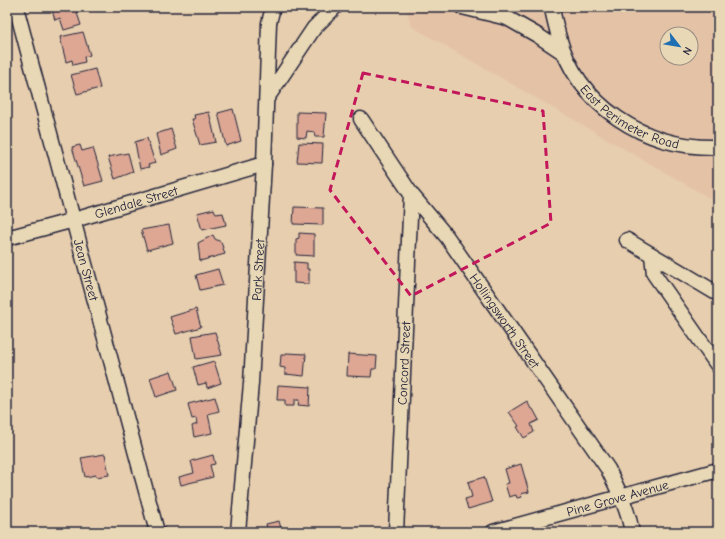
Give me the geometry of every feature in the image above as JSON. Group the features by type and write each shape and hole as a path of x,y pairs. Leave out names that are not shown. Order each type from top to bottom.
{"street":[{"name":"Jean Street","path":"16,7 157,532"},
{"path":"269,7 269,23"},
{"name":"Park Street","path":"238,532 251,383 264,164 269,23 273,7"},
{"path":"267,98 314,28 335,7"},
{"path":"462,7 507,18 537,34 564,53"},
{"name":"East Perimeter Road","path":"552,7 564,53 573,71 594,98 618,119 630,127 664,140 718,147"},
{"name":"Hollingsworth Street","path":"361,119 411,194 447,237 608,469 622,496 629,515 632,532"},
{"name":"Glendale Street","path":"7,238 74,220 264,164"},
{"name":"Concord Street","path":"396,532 411,194"},
{"path":"627,240 718,294"},
{"path":"652,255 654,274 718,366"},
{"name":"Pine Grove Avenue","path":"493,532 718,470"}],"highlighted area":[{"path":"363,73 543,111 551,223 411,296 330,190"}],"shaded area":[{"path":"406,7 718,7 718,203 411,26"}],"building":[{"path":"62,7 80,7 80,11 77,13 81,25 64,30 60,18 55,20 52,10"},
{"path":"83,32 90,55 84,57 85,62 73,65 72,60 66,62 60,37"},
{"path":"95,69 100,88 77,94 71,75"},
{"path":"233,109 241,141 226,146 218,113"},
{"path":"209,112 216,142 200,145 192,119 195,119 194,115"},
{"path":"297,112 326,113 324,137 315,137 314,132 307,131 306,138 297,137"},
{"path":"171,129 177,149 161,155 156,134"},
{"path":"147,138 155,163 148,165 149,167 140,169 135,142"},
{"path":"299,143 323,144 322,163 297,162"},
{"path":"80,145 82,151 93,148 103,181 84,186 72,147"},
{"path":"128,153 133,172 115,179 108,157"},
{"path":"294,207 323,208 323,225 293,224"},
{"path":"214,209 216,214 223,213 226,225 202,230 197,213"},
{"path":"169,225 173,243 147,250 141,230"},
{"path":"299,233 314,234 314,256 296,255 296,239 299,238"},
{"path":"213,235 215,239 221,242 225,254 200,261 198,243"},
{"path":"294,262 307,263 307,269 309,269 309,284 294,283"},
{"path":"218,269 223,285 200,290 196,275"},
{"path":"196,309 201,327 176,334 170,317"},
{"path":"215,332 222,355 196,359 192,336"},
{"path":"286,353 306,354 304,376 285,374 285,368 280,367 281,355 286,355"},
{"path":"348,354 377,356 376,369 372,369 371,377 347,376"},
{"path":"214,361 221,383 207,388 206,383 198,385 193,367"},
{"path":"171,371 177,390 156,397 150,378"},
{"path":"278,385 310,387 309,406 298,405 299,400 294,400 294,406 285,406 285,400 277,400"},
{"path":"215,397 219,411 208,414 212,433 194,437 192,426 197,424 196,418 192,419 188,404"},
{"path":"527,401 539,420 531,424 534,432 524,438 517,427 519,426 509,412"},
{"path":"105,454 109,475 85,477 81,458"},
{"path":"213,455 215,464 210,465 213,477 181,485 179,477 194,473 191,461"},
{"path":"521,464 529,492 521,494 522,497 517,498 516,495 509,497 505,484 509,483 505,469"},
{"path":"484,477 492,502 468,509 465,499 472,497 468,482"},
{"path":"279,521 282,532 268,532 266,524"}]}
